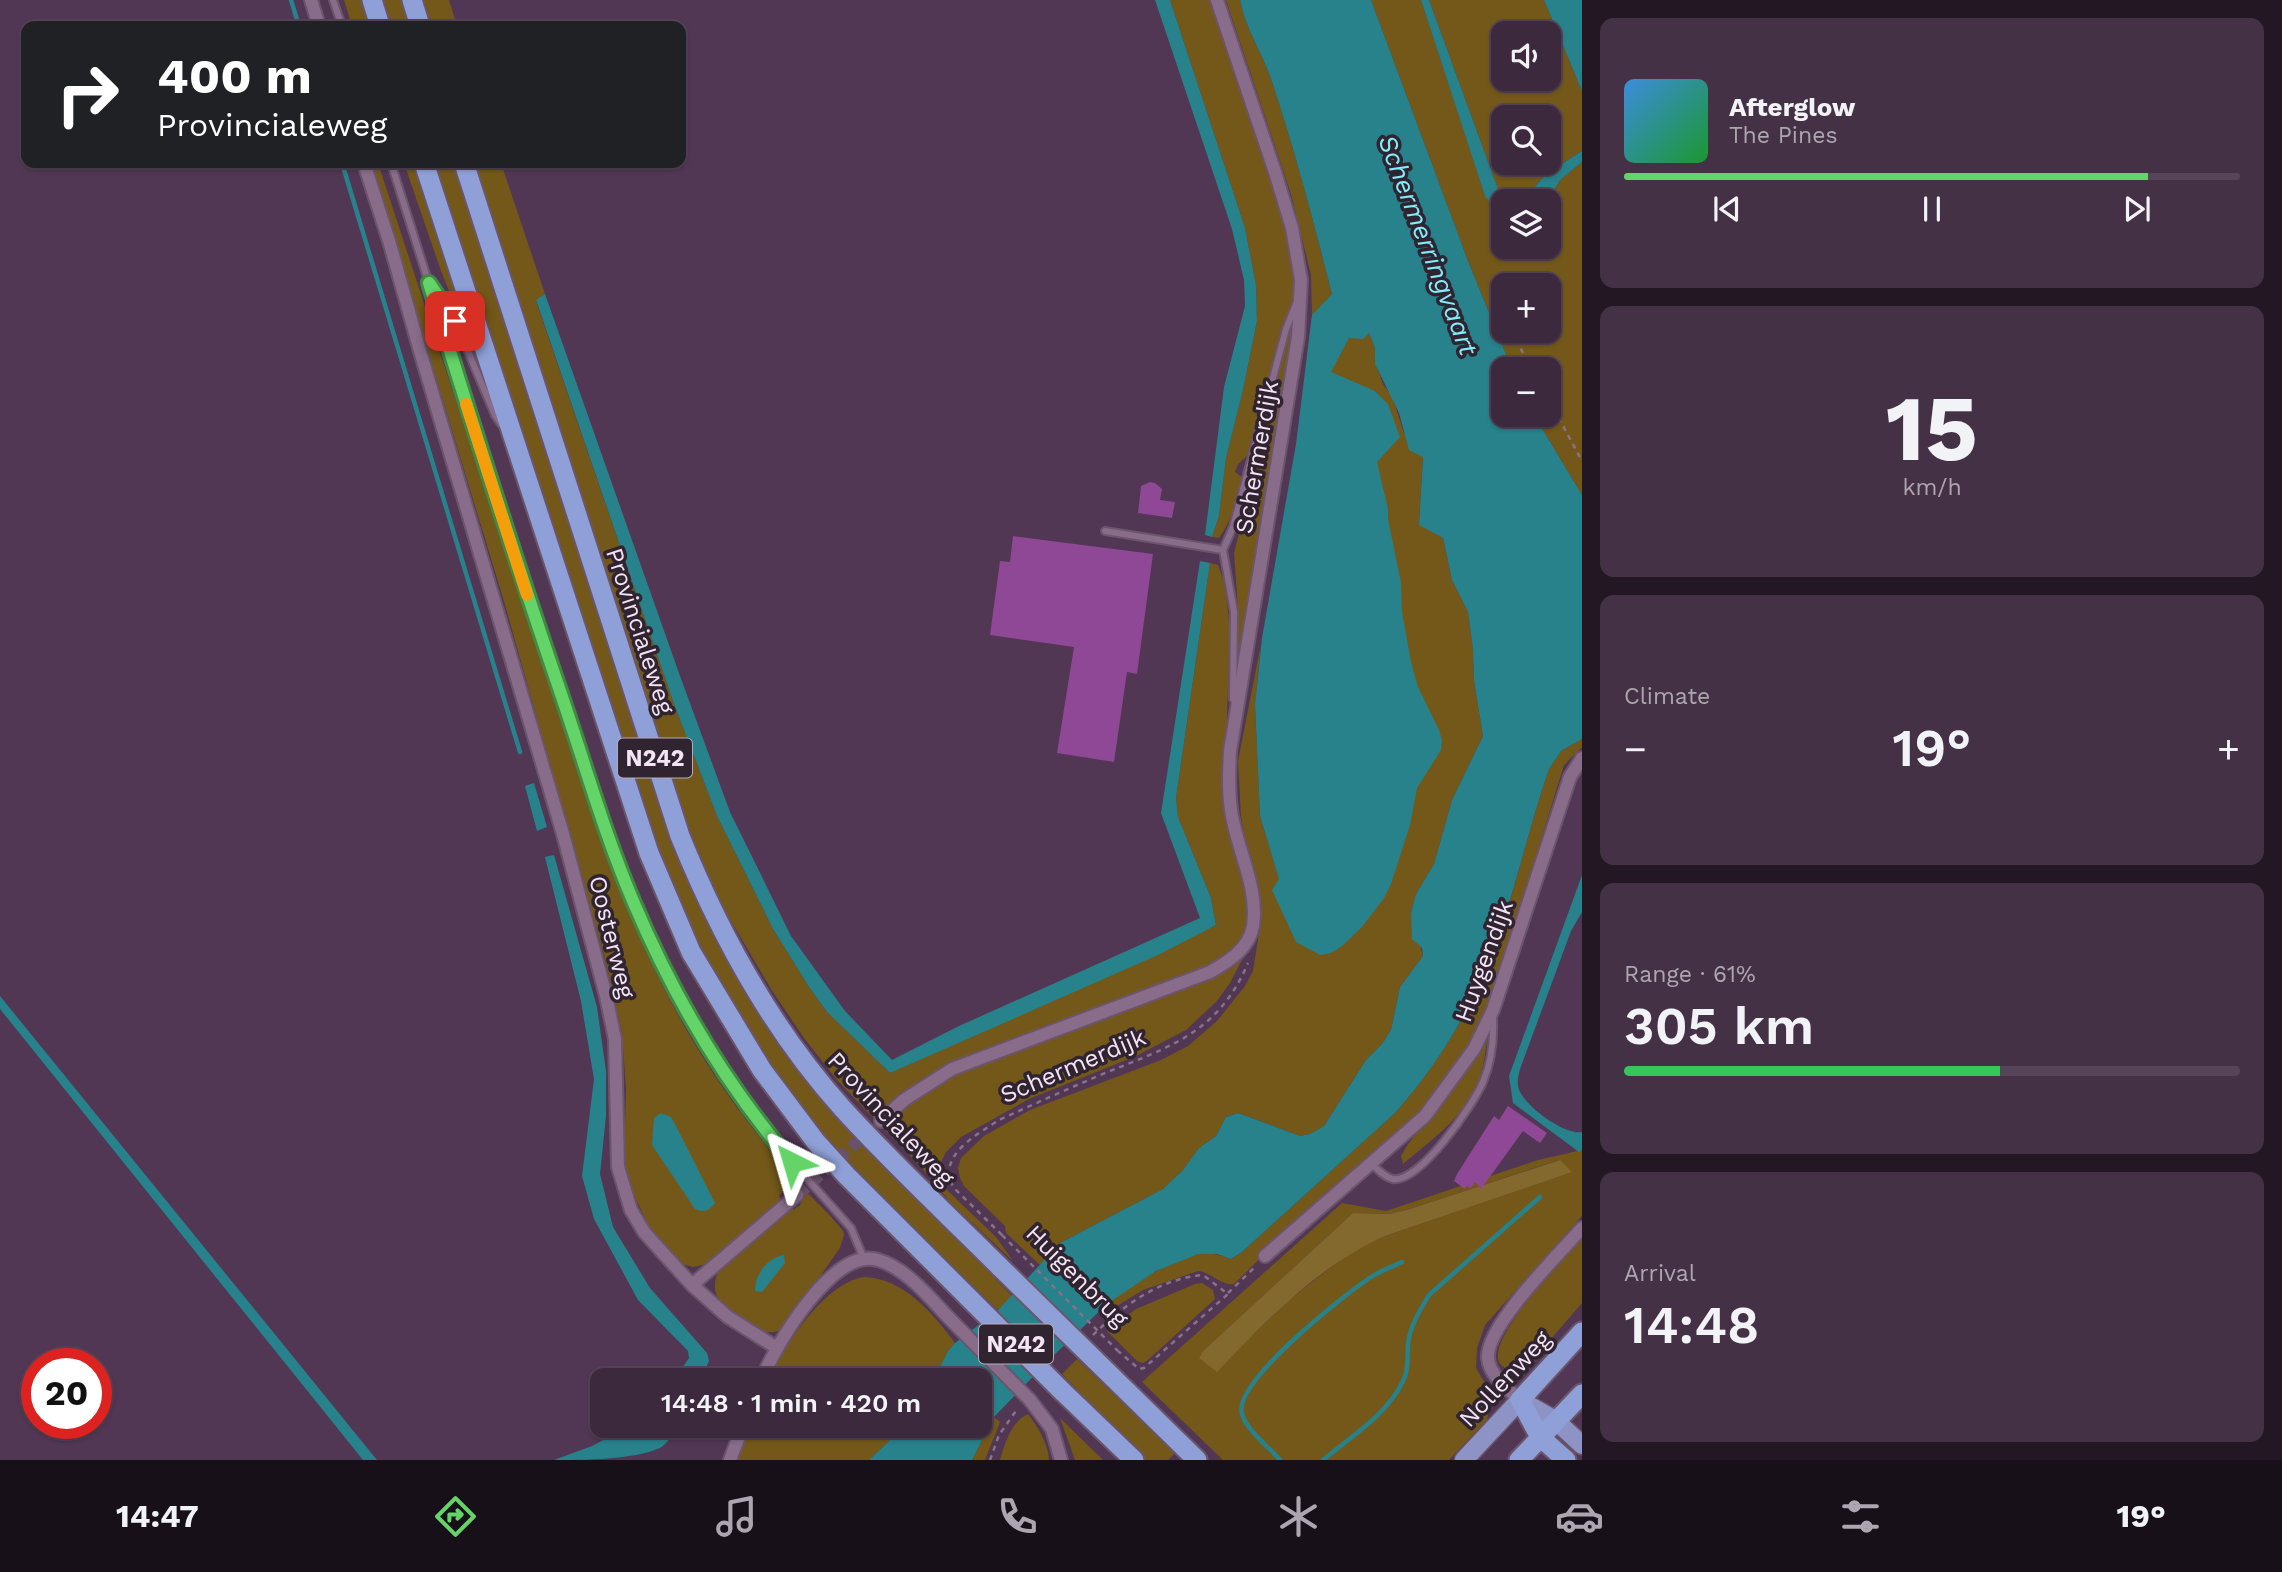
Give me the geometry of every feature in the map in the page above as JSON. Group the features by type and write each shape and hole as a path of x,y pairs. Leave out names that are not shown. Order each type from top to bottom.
{"highway":[{"path":"372,0 378,21"},
{"path":"412,0 418,21"},
{"name":"N242","path":"427,168 649,853 691,952 744,1044 816,1142 846,1175 1134,1460"},
{"name":"Provincialeweg","path":"466,168 680,836 720,929 777,1024 842,1108 1001,1268"},
{"name":"Huigenbrug","path":"1001,1268 1196,1460"},
{"name":"Nollenweg","path":"1520,1400 1582,1332"},
{"path":"1519,1460 1582,1394"},
{"path":"1520,1400 1540,1437 1566,1460"}],"main road":[{"path":"1520,1400 1555,1420 1582,1445"},
{"name":"Nollenweg","path":"1464,1460 1520,1400"}],"street":[{"path":"311,0 317,21"},
{"name":"Schermerdijk","path":"881,1122 904,1100 952,1069 1210,972 1238,953 1253,929 1247,872 1231,812 1229,778 1233,726 1298,337 1301,293 1299,262 1292,228 1217,0"},
{"name":"Oosterweg","path":"366,168 480,548 600,971 615,1039 618,1086 616,1132 618,1167 623,1188 631,1210 644,1232 692,1284 728,1317 777,1348"},
{"name":"Huygendijk","path":"1265,1256 1425,1116 1474,1049 1493,1010 1566,789 1582,758"},
{"path":"692,1284 797,1195"},
{"path":"1520,1400 1496,1377 1490,1366 1487,1355 1493,1335 1520,1298 1582,1228"},
{"path":"767,1368 777,1348 826,1280 849,1263 864,1259 881,1261 897,1270 949,1318 1030,1400 1052,1429 1061,1460"},
{"path":"730,1460 738,1438"}],"lane":[{"path":"333,0 340,21"},
{"path":"393,168 520,573 609,841 656,954 717,1061 772,1138 851,1228 864,1259"},
{"path":"429,283 455,321 495,415 517,447"},
{"path":"1233,726 1234,612 1223,550 1233,527 1286,329 1301,293"},
{"path":"1105,531 1223,550"},
{"path":"1371,1163 1382,1174 1394,1179 1407,1176 1425,1161 1472,1106 1484,1080 1494,1038 1493,1010"}],"path":[{"path":"1561,422 1582,461"},
{"name":"Schermerdijk","path":"1002,1236 949,1180 949,1164 962,1146 999,1120 1183,1041 1229,999 1250,958"},
{"name":"Huigenbrug","path":"1002,1236 1139,1369 1144,1368 1227,1294"},
{"path":"1089,1338 1115,1313 1147,1292 1188,1276 1203,1275 1227,1294 1265,1256"},
{"path":"990,1460 999,1435 1018,1408"}],"shaded area":[{"path":"344,0 362,0 368,21 350,21"},
{"path":"380,0 404,0 411,21 387,21"},
{"path":"422,0 449,0 455,21 428,21"},
{"path":"1170,0 1211,0 1281,205 1296,264 1291,308 1279,339 1249,454 1238,464 1235,472 1242,477 1236,501 1228,524 1219,538 1212,537 1219,516 1226,458 1257,321 1256,285 1245,228"},
{"path":"1226,0 1240,0 1246,22 1269,74 1297,163 1332,294 1317,310 1313,339 1369,333 1383,384 1392,396 1404,433 1423,456 1419,524 1443,538 1452,580 1468,612 1474,681 1483,736 1452,800 1434,864 1416,894 1411,912 1423,956 1400,987 1391,1030 1366,1060 1324,1126 1300,1136 1238,1113 1226,1117 1216,1136 1199,1148 1183,1170 1163,1189 1060,1243 1040,1265 1006,1233 1005,1226 964,1186 958,1168 961,1158 984,1136 1030,1110 1161,1060 1188,1046 1217,1021 1245,986 1253,971 1259,933 1258,907 1241,817 1238,761 1261,644 1255,704 1260,816 1279,878 1388,405 1375,391 1355,391 1301,410 1312,315 1311,275 1291,194"},
{"path":"1371,0 1421,0 1485,195 1491,202 1491,259 1561,259 1561,189 1555,189 1560,180 1582,162 1582,495 1541,427 1561,427 1561,357 1507,357 1501,343 1561,343 1561,273 1491,273 1491,317"},
{"path":"1429,0 1544,0 1553,21 1491,21 1491,91 1561,91 1561,41 1582,91 1582,151 1561,164 1561,105 1491,105 1491,170"},
{"path":"373,168 380,168 588,804 647,953 683,1024 726,1092 783,1166 843,1231 840,1248 784,1328 778,1331 762,1330 732,1312 717,1296 715,1282 720,1269 788,1208 794,1209 800,1205 802,1198 791,1187 786,1188 779,1196 781,1200 707,1264 693,1267 678,1263 648,1225 630,1186 624,1157 626,1089 622,1033 605,959 503,598"},
{"path":"406,168 417,168 460,304 456,308"},
{"path":"435,168 458,168 689,880 876,1153 1012,1296 998,1310 872,1188 785,1089 730,1004 704,954 658,849"},
{"path":"476,168 503,168 545,294 536,301 674,704 717,816 773,929 827,1012 890,1073 1216,925 1211,898 1178,817 1176,798 1210,563 1218,565 1225,584 1230,628 1227,717 1248,914 1244,956 1217,1001 1186,1030 1136,1056 1029,1099 961,1137 946,1152 940,1170 947,1190 996,1237 1013,1261 952,1204 920,1166 837,1080 804,1038 771,989 711,887 668,776"},
{"path":"1493,175 1545,175 1533,189 1498,189"},
{"path":"1295,328 1237,688 1238,609 1234,553 1290,329"},
{"path":"1582,739 1582,747 1564,765 1502,966 1482,1020 1469,1047 1421,1113 1290,1229 1234,1284 1225,1283 1198,1271 1143,1290 1112,1309 1107,1304 1139,1282 1176,1262 1203,1253 1231,1259 1242,1252 1395,1113 1409,1097 1458,1027 1486,969 1504,920 1549,769 1561,751"},
{"path":"1488,1039 1483,1068 1467,1103 1437,1136 1403,1164 1401,1156 1408,1144"},
{"path":"1582,1150 1582,1216 1485,1325 1477,1348 1476,1368 1489,1390 1487,1420 1449,1460 1223,1460 1142,1382 1342,1203 1386,1211 1538,1160","holes":["1559,1160 1571,1172 1360,1247 1289,1300 1253,1335 1199,1358 1203,1351 1353,1213 1388,1214 1407,1210"]},
{"path":"1560,1160 1572,1172 1385,1236 1361,1248 1295,1296 1217,1372 1199,1358 1203,1351 1353,1213 1388,1214 1407,1210"},
{"path":"1582,1238 1582,1303 1532,1361 1520,1370 1507,1370 1498,1358 1507,1331 1532,1295"},
{"path":"864,1277 878,1279 904,1290 927,1309 955,1343 940,1368 775,1368 807,1318 835,1291"},
{"path":"1202,1283 1213,1290 1215,1299 1143,1363 1137,1361 1107,1331 1136,1309"},
{"path":"1077,1359 1175,1453 1168,1460 1146,1460 1062,1374"},
{"path":"1028,1414 1042,1436 1049,1460 1000,1460 1013,1428"},
{"path":"994,1417 1000,1422 985,1460 972,1460 983,1438 992,1438"},
{"path":"1060,1418 1103,1460 1075,1460"},
{"path":"747,1438 892,1438 869,1460 737,1460"}],"water":[{"path":"1155,0 1170,0 1245,228 1256,285 1257,321 1226,458 1219,516 1212,537 1205,535 1224,387 1245,306 1244,280 1232,229"},
{"name":"Schermerringvaart","path":"1240,0 1371,0 1491,317 1491,343 1501,343 1507,357 1491,357 1491,427 1541,427 1582,495 1582,739 1561,751 1549,769 1496,944 1468,1007 1435,1062 1395,1113 1242,1252 1231,1259 1217,1254 1198,1254 1156,1271 1107,1304 992,1421 992,1368 940,1368 955,1343 998,1310 1060,1243 1163,1189 1183,1170 1199,1148 1216,1136 1226,1117 1238,1113 1300,1136 1324,1126 1366,1060 1391,1030 1400,987 1423,956 1422,948 1412,939 1411,912 1416,894 1434,864 1452,800 1483,736 1474,681 1468,612 1452,580 1443,538 1419,525 1423,457 1409,450 1399,413 1375,364 1375,348 1369,333 1363,339 1349,338 1331,372 1375,391 1388,404 1400,437 1377,462 1401,583 1402,612 1411,662 1418,687 1442,740 1441,750 1417,788 1410,825 1384,898 1362,927 1331,953 1320,955 1296,942 1272,890 1279,879 1260,816 1255,704 1262,638 1296,444 1312,315 1332,294 1281,111 1269,74 1246,22"},
{"path":"1421,0 1429,0 1498,189 1491,189 1491,203 1485,196"},
{"path":"1544,0 1582,0 1582,91 1561,41 1561,21 1553,21"},
{"path":"1582,151 1582,162 1560,180 1555,189 1533,189 1545,175 1561,175 1561,164"},
{"path":"545,294 730,812 791,936 845,1011 892,1060 959,1026 1200,918 1161,813 1200,561 1210,563 1176,798 1178,817 1211,898 1216,925 1158,955 890,1073 827,1012 809,987 773,929 717,816 674,704 536,300"},
{"path":"534,783 547,827 537,831 525,786"},
{"path":"554,855 597,1007 606,1071 606,1116 600,1174 613,1227 650,1288 707,1353 709,1361 706,1368 682,1368 689,1358 688,1351 638,1300 594,1219 582,1176 594,1079 581,1001 545,857"},
{"path":"1582,875 1582,912 1571,931 1520,1069 1518,1081 1520,1092 1544,1117 1565,1129 1582,1132 1582,1150 1579,1152 1513,1103 1509,1076"},
{"path":"0,996 377,1460 363,1460 0,1009"},
{"path":"661,1113 671,1117 715,1203 704,1211 695,1209 652,1145 654,1118"},
{"path":"784,1255 785,1263 762,1292 755,1291 757,1279 767,1263"},
{"path":"607,1438 670,1438 660,1448 636,1455 608,1459 554,1460"},
{"path":"892,1438 983,1438 972,1460 869,1460"}],"building":[{"path":"1150,482 1162,489 1160,500 1175,502 1172,518 1138,513 1141,486"},
{"path":"1013,536 1153,554 1137,674 1127,672 1114,762 1057,753 1074,647 990,635 1000,561 1010,562"},
{"path":"1508,1106 1547,1133 1540,1143 1523,1131 1481,1189 1475,1182 1471,1188 1467,1186 1465,1189 1454,1181 1457,1174 1494,1116 1499,1120"}],"waterway":[{"path":"291,0 297,21"},
{"path":"344,168 520,752"},
{"path":"1323,1460 1368,1424 1396,1393 1406,1372 1411,1331 1429,1295 1540,1197"},
{"path":"1280,1460 1253,1433 1242,1414 1244,1400 1254,1382 1292,1341 1336,1303 1372,1276 1402,1262"}],"tunnel":[{"path":"797,1195 881,1121"}],"slow traffic":[{"path":"466,404 527,595"}],"route":[{"path":"455,321 429,283 520,573 609,841 632,900 656,954 696,1028 764,1128 792,1162"}]}
